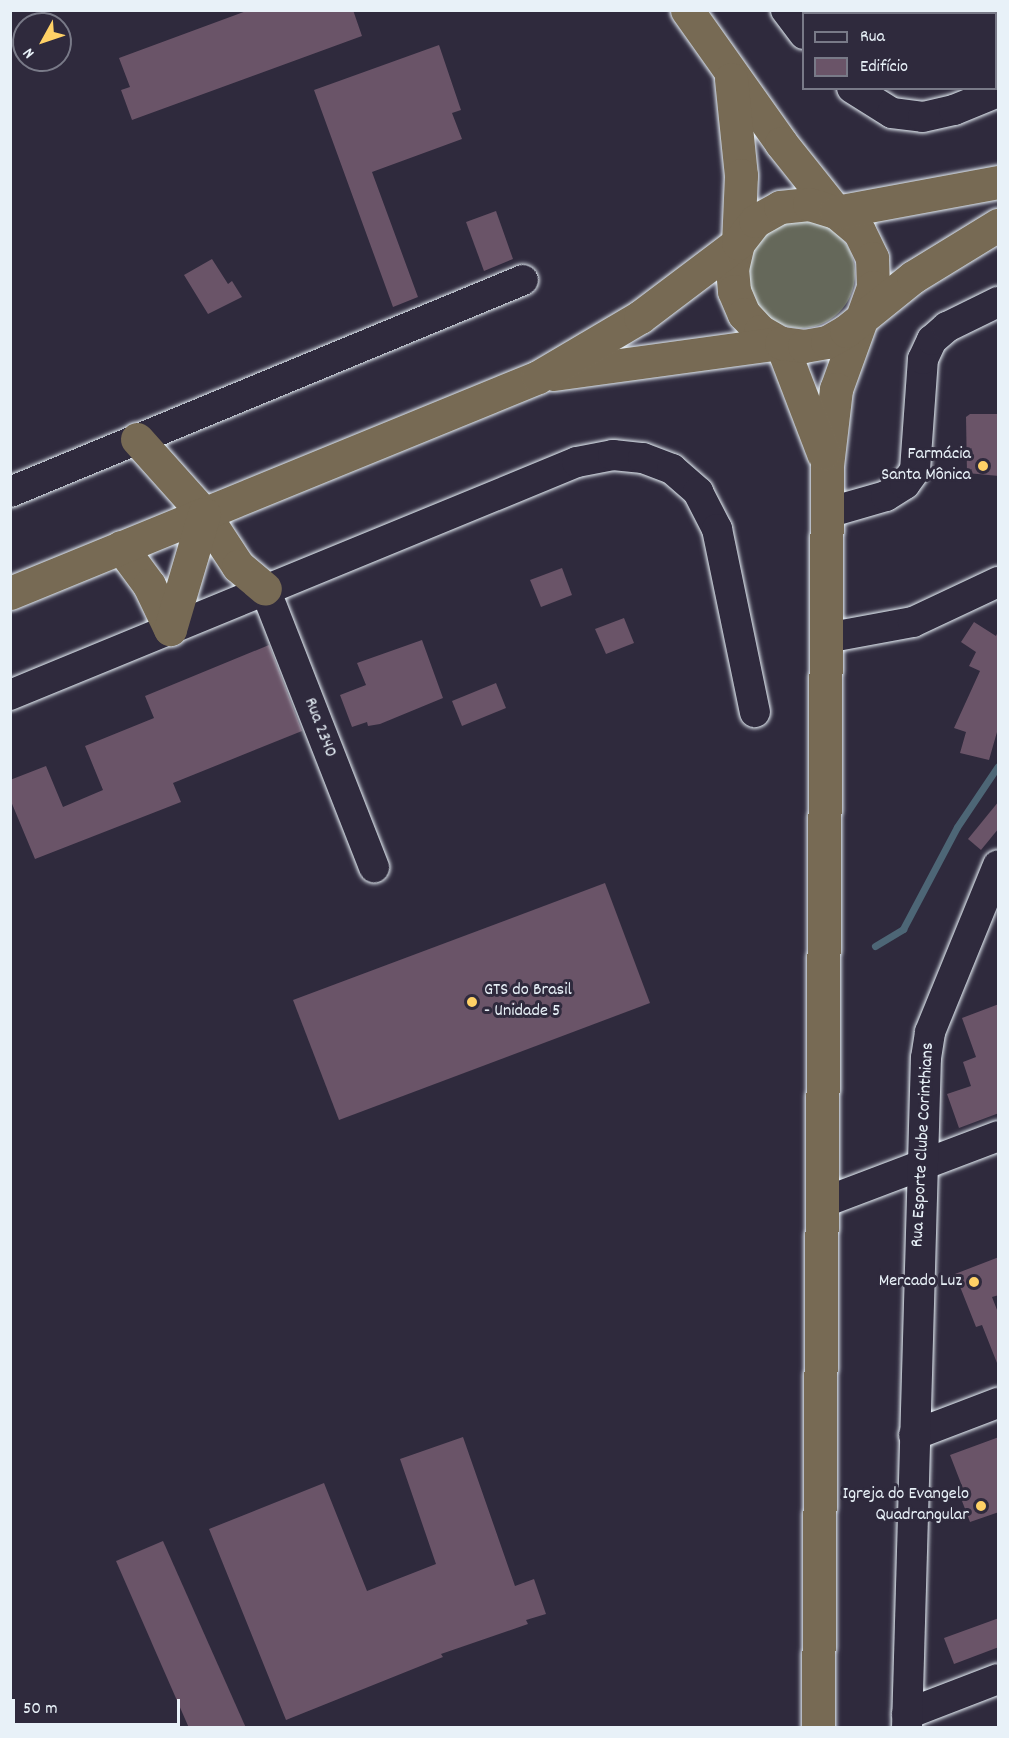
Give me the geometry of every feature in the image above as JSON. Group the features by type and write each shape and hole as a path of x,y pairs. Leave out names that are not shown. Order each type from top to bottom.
{"highway":[{"path":"687,10 836,212 859,231 872,258 873,287 836,389 827,466 818,1728"},
{"path":"730,71 739,140 738,243 732,268 734,291 744,314 760,331 781,343 807,404 827,466"},
{"path":"10,593 538,377 640,317 738,243 755,221 780,207 809,204 836,212 999,182"},
{"path":"538,377 781,343 804,345 826,342 846,331 862,314 913,277 999,225"},
{"path":"137,439 204,514 238,566 265,589"},
{"path":"171,629 204,514"},
{"path":"121,547 149,585 171,629"}],"street":[{"path":"786,10 802,30"},
{"path":"855,90 892,113 923,117 954,110 999,92"},
{"path":"10,492 523,280"},
{"path":"827,513 886,496 905,484 915,471 924,359 932,340 947,327 999,302"},
{"path":"10,695 577,462 613,455 643,458 672,469 698,492 717,528 755,712"},
{"path":"826,638 913,622 999,582"},
{"name":"Rua 2340","path":"265,589 374,867"},
{"name":"Rua Esporte Clube Corinthians","path":"907,1721 921,1166 930,1032 999,865"},
{"path":"822,1203 999,1136"},
{"path":"914,1435 999,1403"},
{"path":"907,1721 999,1679"}],"green space":[{"path":"801,220 822,224 839,236 851,253 855,274 851,295 839,312 822,324 801,328 780,324 763,312 751,295 747,274 751,253 763,236 780,224"}],"building":[{"path":"249,10 353,10 362,36 132,120 121,90 130,87 119,58"},
{"path":"439,45 461,110 452,113 462,139 372,172 418,297 393,307 314,90"},
{"path":"496,211 513,259 484,271 466,222"},
{"path":"212,259 228,284 232,281 242,297 208,314 184,275"},
{"path":"970,414 999,414 999,476 967,473 966,417"},
{"path":"562,568 572,595 541,607 530,580"},
{"path":"624,618 634,643 606,654 595,629"},
{"path":"974,622 996,636 999,629 999,725 989,760 960,753 966,732 954,728 980,671 969,666 976,652 961,642"},
{"path":"422,640 443,698 380,724 368,726 367,722 352,727 340,695 366,685 357,663"},
{"path":"269,645 302,731 173,783 181,802 35,859 10,799 10,780 46,766 63,807 103,790 85,746 154,718 145,696"},
{"path":"496,683 506,708 462,726 452,701"},
{"path":"999,801 999,828 981,850 968,839"},
{"name":"GTS do Brasil - Unidade 5","path":"605,883 650,1003 339,1120 293,1000"},
{"path":"999,1004 999,1113 959,1128 947,1094 971,1086 963,1062 976,1057 962,1018"},
{"path":"999,1257 999,1295 992,1297 999,1315 997,1363 982,1325 976,1327 955,1274"},
{"path":"463,1437 515,1586 534,1579 546,1614 526,1620 528,1624 441,1654 443,1657 286,1720 209,1529 324,1483 367,1591 436,1564 400,1459"},
{"path":"999,1437 999,1512 970,1522 962,1501 967,1499 950,1455"},
{"path":"163,1541 246,1728 189,1728 116,1561"},
{"path":"999,1618 999,1647 954,1664 944,1638"}],"waterway":[{"path":"875,946 903,929 957,827 998,766"}],"place":[{"name":"Farmácia Santa Mônica","path":"983,466"},
{"name":"GTS do Brasil - Unidade 5","path":"472,1002"},
{"name":"Mercado Luz","path":"974,1282"},
{"name":"Igreja do Evangelo Quadrangular","path":"981,1506"}]}
